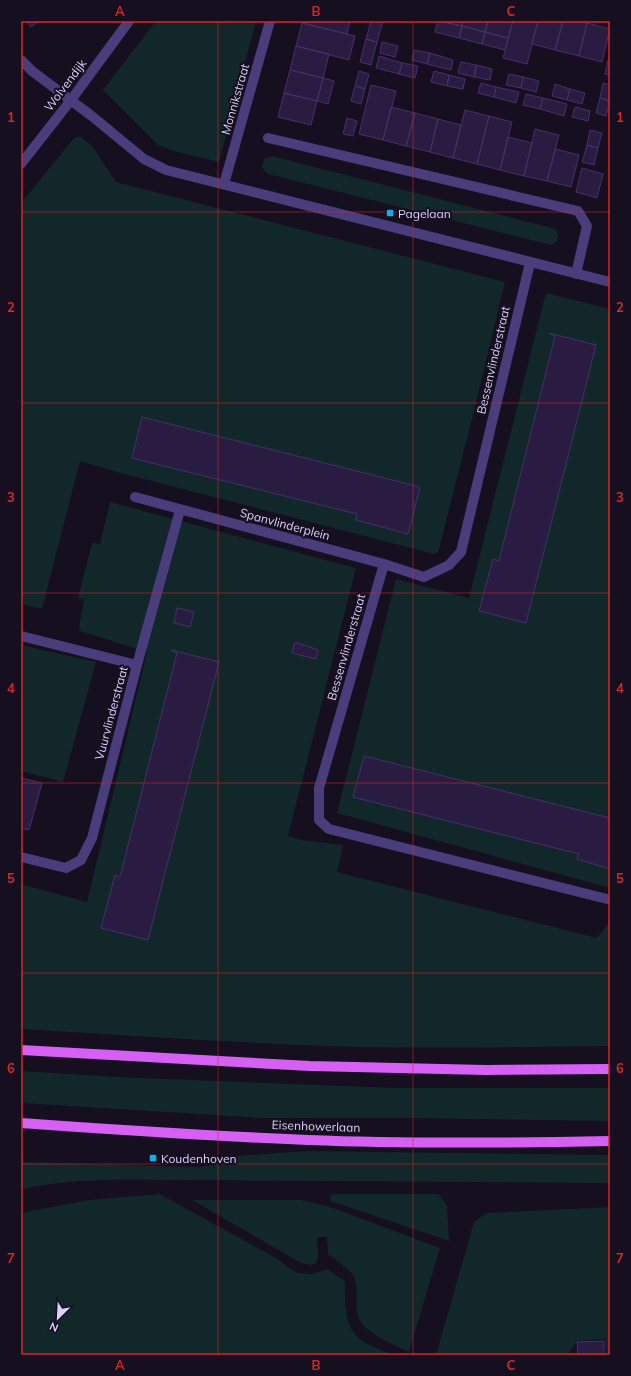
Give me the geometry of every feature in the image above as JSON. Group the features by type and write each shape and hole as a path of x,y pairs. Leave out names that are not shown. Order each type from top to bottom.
{"main road":[{"path":"21,1050 310,1066 486,1070 610,1069"},
{"name":"Eisenhowerlaan","path":"21,1124 309,1140 507,1143 610,1141"}],"street":[{"name":"Wolvendijk","path":"21,164 71,100 129,21"},
{"name":"Monnikstraat","path":"224,184 270,21"},
{"path":"21,60 32,71 144,158 166,170 610,282"},
{"path":"268,138 578,211 587,226 576,274"},
{"name":"Bessenvlinderstraat","path":"530,262 461,552 449,565 424,577 384,564 319,788 319,820 329,829 607,899"},
{"name":"Spanvlinderplein","path":"135,497 384,564"},
{"name":"Vuurvlinderstraat","path":"21,857 66,868 81,860 92,838 137,665 180,510"},
{"path":"21,636 137,665"}],"green space":[{"path":"156,21 256,21 219,162 173,151 158,145 103,90"},
{"path":"75,137 81,137 93,147 116,182 505,282 438,553 434,554 117,472 80,461 42,609 21,604 21,203"},
{"path":"272,156 556,229 558,235 557,242 551,245 268,174 262,168 264,159"},
{"path":"546,293 610,309 610,888 337,813 396,579 469,598"},
{"path":"110,502 356,568 288,836 301,840 343,845 337,872 597,938 610,921 610,1046 433,1048 326,1046 21,1029 21,884 87,902 147,652 80,631 79,627 84,600 78,598 92,543 100,544"},
{"path":"21,645 96,662 63,782 21,771"},
{"path":"21,1071 117,1077 396,1088 610,1088 610,1121 412,1118 263,1118 21,1103"},
{"path":"21,1150 23,1151 24,1162 196,1167 227,1164 235,1156 307,1151 610,1155 610,1183 121,1180 81,1181 41,1185 21,1189"},
{"path":"160,1194 274,1257 297,1273 312,1274 327,1269 345,1281 346,1313 351,1328 361,1340 392,1355 21,1355 21,1213 89,1200"},
{"path":"333,1194 439,1194 447,1206 449,1241 330,1201 330,1197"},
{"path":"192,1200 301,1200 328,1206 440,1248 409,1352 378,1337 362,1324 357,1312 355,1280 347,1268 328,1254 327,1237 317,1237 318,1258 316,1263 311,1265 301,1263"},
{"path":"610,1207 610,1355 606,1355 605,1339 577,1341 568,1355 436,1355 474,1222 487,1213"}],"building":[{"path":"26,21 39,21 31,27"},
{"path":"302,21 350,21 347,34 302,23"},
{"path":"371,21 383,21 377,42 366,39"},
{"path":"438,21 462,26 459,38 435,32"},
{"path":"441,21 463,21 461,26"},
{"path":"463,21 488,21 485,32 462,26"},
{"path":"488,21 513,21 508,38 485,32"},
{"path":"513,21 538,21 527,64 503,58"},
{"path":"538,21 563,21 555,50 532,44"},
{"path":"563,21 579,21 587,23 579,56 555,50"},
{"path":"302,23 355,36 349,60 296,46"},
{"path":"587,23 610,29 602,62 579,56"},
{"path":"462,26 485,32 482,44 459,38"},
{"path":"485,32 508,38 505,50 482,44"},
{"path":"366,39 377,42 371,65 360,62"},
{"path":"382,42 398,46 395,57 380,53"},
{"path":"296,46 329,54 323,78 290,70"},
{"path":"414,50 430,53 427,64 412,60"},
{"path":"430,53 453,60 451,70 427,64"},
{"path":"379,56 402,63 399,74 376,68"},
{"path":"608,60 610,61 610,75 605,74"},
{"path":"461,62 476,65 474,77 458,73"},
{"path":"402,63 418,66 415,78 399,74"},
{"path":"477,65 492,69 490,80 474,77"},
{"path":"290,70 323,78 317,101 284,93"},
{"path":"359,71 369,74 365,89 355,86"},
{"path":"434,71 449,75 447,86 431,82"},
{"path":"509,74 523,77 521,88 506,85"},
{"path":"449,75 465,79 463,89 447,86"},
{"path":"523,77 539,81 536,92 521,88"},
{"path":"323,78 334,81 328,104 317,101"},
{"path":"481,83 496,87 494,97 478,93"},
{"path":"603,83 610,85 610,101 600,98"},
{"path":"555,84 570,89 567,100 552,96"},
{"path":"371,85 396,91 383,140 359,134"},
{"path":"355,86 365,89 361,104 351,101"},
{"path":"496,87 519,92 516,103 494,97"},
{"path":"570,89 585,93 582,104 567,100"},
{"path":"284,93 317,101 311,125 278,117"},
{"path":"526,94 543,98 540,109 523,105"},
{"path":"543,98 567,104 564,116 540,109"},
{"path":"600,98 610,101 606,116 596,113"},
{"path":"391,107 415,113 406,146 383,140"},
{"path":"575,107 590,111 588,121 572,117"},
{"path":"465,110 489,116 477,164 453,158"},
{"path":"415,113 438,119 430,152 406,146"},
{"path":"489,116 512,122 500,170 477,164"},
{"path":"347,118 357,121 353,136 343,134"},
{"path":"438,119 461,125 453,158 430,152"},
{"path":"535,129 559,135 547,181 524,176"},
{"path":"590,130 602,133 598,148 587,145"},
{"path":"508,137 532,143 524,176 500,170"},
{"path":"587,145 598,148 594,165 582,162"},
{"path":"555,149 579,155 571,187 547,181"},
{"path":"582,168 603,174 597,198 576,192"},
{"path":"549,333 596,345 526,623 479,611 493,559 499,561 555,336"},
{"path":"142,417 420,487 408,534 356,520 357,514 132,458"},
{"path":"177,608 194,612 190,627 174,623"},
{"path":"295,642 318,650 316,659 292,653"},
{"path":"171,650 219,662 148,940 101,928 115,875 120,877 177,653"},
{"path":"364,756 610,818 610,869 577,859 579,854 353,797"},
{"path":"21,778 42,783 29,830 21,828"},
{"path":"604,1341 604,1355 578,1355 577,1342"}],"place":[{"name":"Pagelaan","path":"390,213"},
{"name":"Koudenhoven","path":"153,1158"}]}
